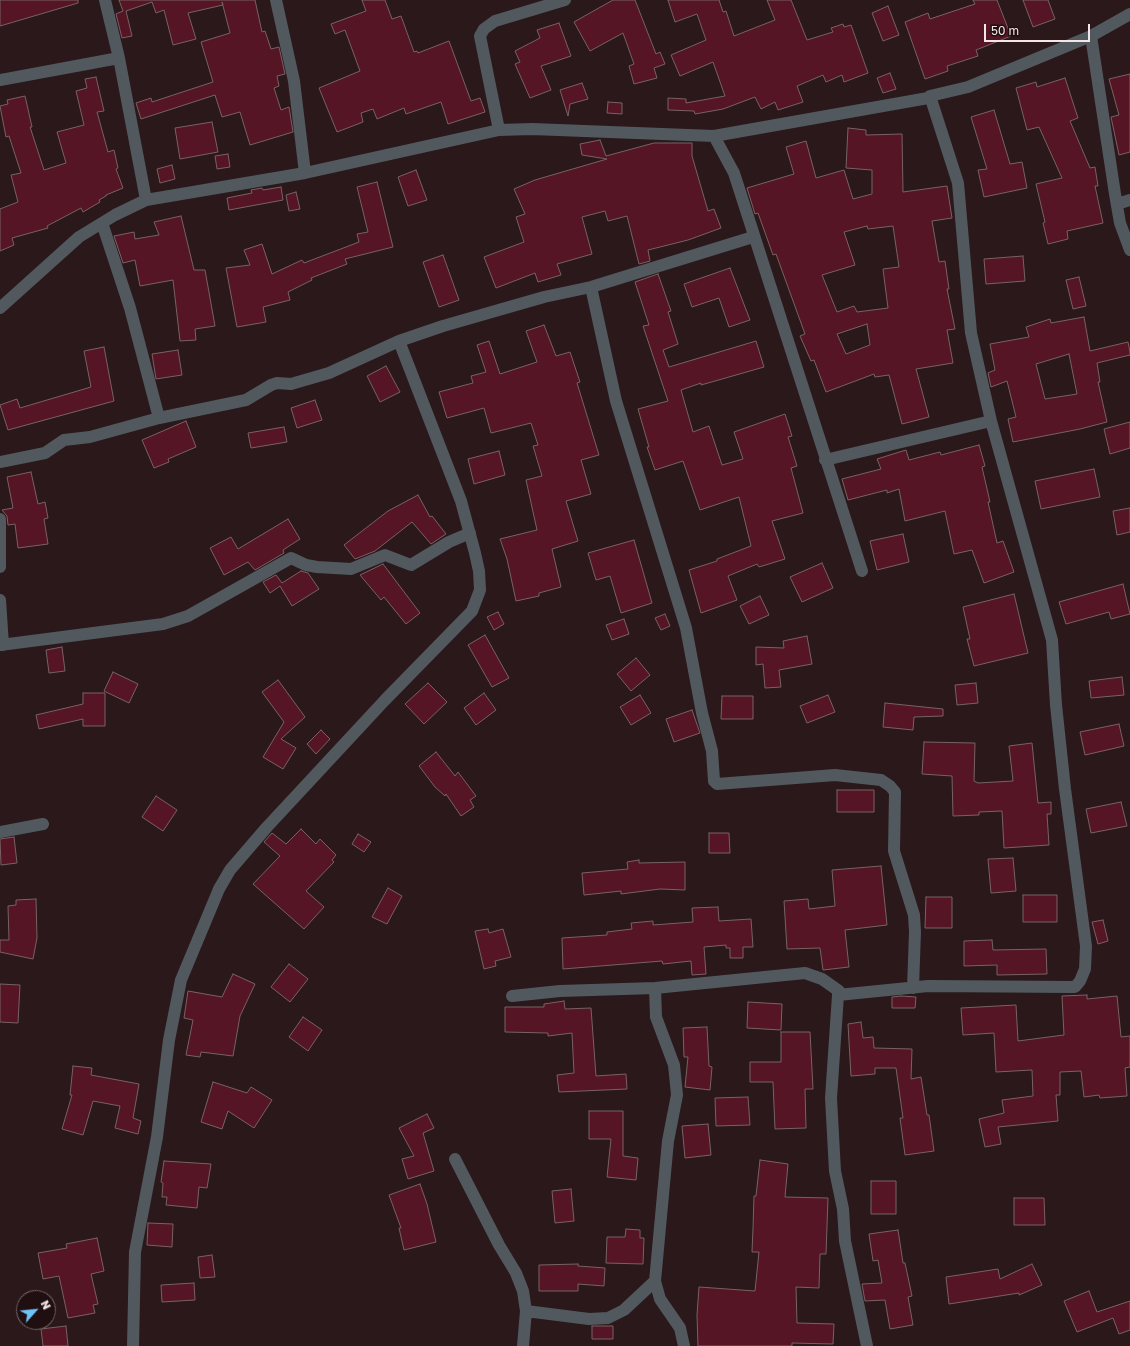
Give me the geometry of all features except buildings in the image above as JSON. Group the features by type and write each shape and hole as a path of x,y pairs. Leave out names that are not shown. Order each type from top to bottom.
{"street":[{"path":"105,0 119,58 146,200"},
{"path":"276,0 294,82 306,173"},
{"path":"499,130 480,36 484,29 495,21 565,0"},
{"path":"0,308 57,255 79,237 146,200 306,173 499,130 532,129 714,136 928,98 930,96 968,87 1091,36 1130,14"},
{"path":"1091,36 1120,223 1130,250"},
{"path":"0,80 119,58"},
{"path":"838,995 928,986 1074,987 1080,981 1085,969 1086,946 1064,789 1052,640 990,421 971,333 958,183 930,96"},
{"path":"714,136 734,173 753,237 862,571"},
{"path":"1117,204 1130,200"},
{"path":"102,223 130,308 159,418"},
{"path":"0,462 45,454 64,440 90,437 159,418 251,398 271,385 278,383 291,384 329,373 398,341 443,326 537,299 591,287 753,237"},
{"path":"591,287 616,401 686,628 702,713 712,751 714,781 717,784 835,775 881,780 890,786 895,792 894,851 914,915 915,932 913,988"},
{"path":"133,1346 135,1252 153,1162 169,1040 181,980 196,940 219,889 230,870 267,827 380,706 472,611 480,590 479,571 461,501 398,341"},
{"path":"825,460 990,421"},
{"path":"0,518 0,567"},
{"path":"0,600 2,645 163,624 188,616 291,558 306,565 351,569 385,555 411,565 449,542 470,533"},
{"path":"0,832 43,824"},
{"path":"512,996 560,991 655,988 805,973 822,978 838,991 831,1098 835,1171 843,1209 845,1241 867,1346"},
{"path":"655,988 656,1017 674,1065 677,1095 668,1141 655,1281 660,1299 680,1328 684,1346"},
{"path":"455,1159 499,1245 516,1273 523,1291 526,1311 523,1346"},
{"path":"526,1311 589,1319 608,1318 624,1310 655,1281"}]}
